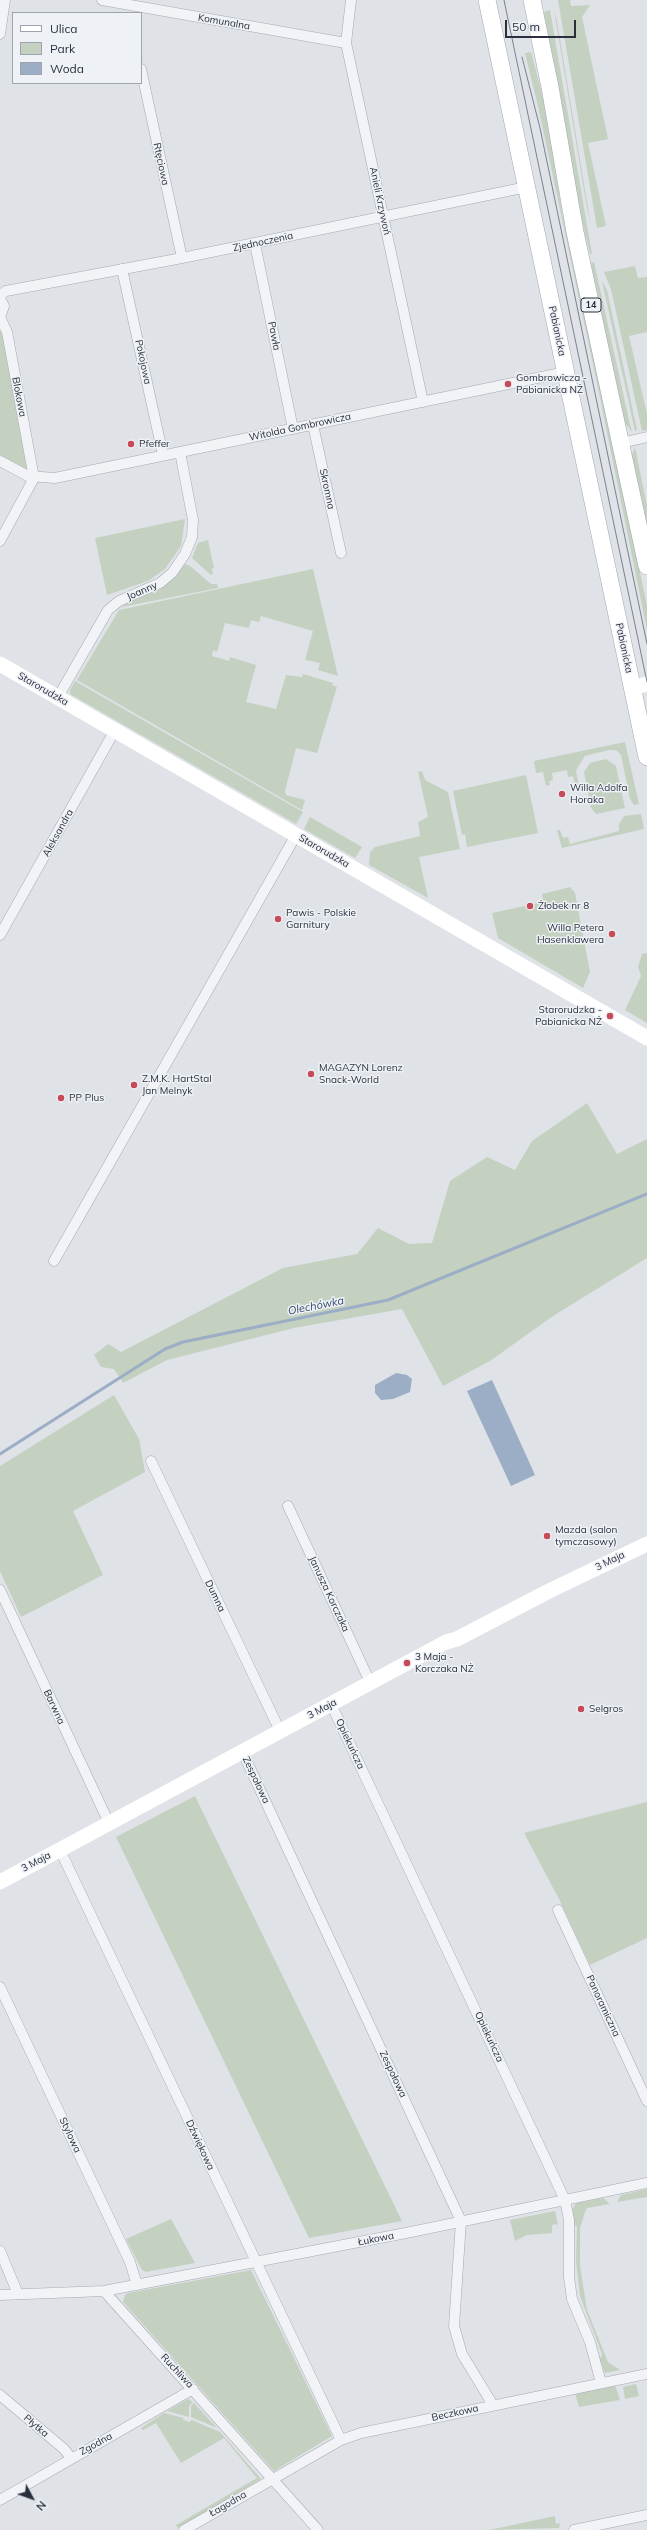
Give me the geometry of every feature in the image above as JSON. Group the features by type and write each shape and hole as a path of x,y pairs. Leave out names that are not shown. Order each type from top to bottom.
{"main road":[{"name":"Pabianicka","path":"487,0 566,372 640,686 647,757"},
{"name":"14","path":"532,0 550,87 575,232 647,566"}],"street":[{"path":"0,34 5,0"},
{"name":"Komunalna","path":"102,0 128,9 346,44"},
{"name":"Anieli Krzywoń","path":"351,0 346,44 423,402"},
{"name":"Rtęciowa","path":"142,74 182,258"},
{"name":"Zjednoczenia","path":"0,295 6,291 255,244 527,187"},
{"name":"Pawła","path":"255,244 293,429"},
{"name":"Pokojowa","path":"122,269 164,455"},
{"path":"0,299 4,306 0,317"},
{"name":"Blokowa","path":"0,317 7,332 34,478"},
{"name":"Witolda Gombrowicza","path":"34,478 55,478 566,372"},
{"name":"Skromna","path":"313,425 341,553"},
{"path":"621,443 647,437"},
{"name":"Joanny","path":"58,697 108,610 119,601 146,592 167,578 181,562 194,529 193,513 180,452"},
{"path":"0,461 34,478 0,541"},
{"name":"Starorudzka","path":"0,664 647,1038"},
{"name":"Aleksandra","path":"0,935 115,730"},
{"path":"54,1260 296,835"},
{"name":"Dumna","path":"151,1461 280,1731"},
{"name":"Janusza Korczaka","path":"288,1506 370,1682"},
{"name":"3 Maja","path":"0,1882 446,1642 457,1639 549,1591 647,1544"},
{"name":"Barwna","path":"0,1590 109,1823"},
{"name":"Opiekuńcza","path":"331,1704 565,2200 569,2227 569,2277 572,2301 590,2342 601,2383"},
{"name":"Zespołowa","path":"242,1751 461,2221 454,2326 465,2359 493,2405"},
{"name":"Dźwiękowa","path":"60,1850 341,2440"},
{"name":"Panoramiczna","path":"558,1910 647,2101"},
{"name":"Stylowa","path":"0,1987 130,2262 137,2285"},
{"name":"Łukowa","path":"104,2291 647,2183"},
{"path":"0,2250 18,2294"},
{"path":"0,2294 104,2291"},
{"name":"Ruchliwa","path":"104,2291 318,2530"},
{"name":"Beczkowa","path":"273,2478 341,2440 374,2430 647,2374"},
{"name":"Zgodna","path":"0,2500 193,2389"},
{"name":"Płytka","path":"0,2395 71,2458"},
{"name":"Łagodna","path":"184,2530 273,2478"},
{"path":"574,2530 647,2515"}],"green space":[{"path":"558,0 570,0 571,6 590,5 582,17 608,139 588,143 606,226 597,228"},
{"path":"550,10 592,254 590,254 579,208 544,12"},
{"path":"554,10 557,21 591,226 587,208"},
{"path":"531,52 545,105 562,212 647,605 647,630 598,388 538,106 525,53"},
{"path":"594,262 632,432 625,423 591,263"},
{"path":"635,266 638,278 647,277 647,332 629,336 647,414 647,430 642,431 611,289 604,272"},
{"path":"602,281 607,290 637,430 635,431"},
{"path":"0,332 3,333 27,470 0,455"},
{"path":"635,447 647,506 647,523 632,455"},
{"path":"185,519 181,546 165,569 148,581 107,595 95,538"},
{"path":"208,540 214,568 212,568 213,574 211,575 192,558 198,543"},
{"path":"185,564 190,566 211,584 217,584 218,588 122,607 116,611 127,603 159,590 170,581"},
{"path":"313,569 338,676 318,670 320,663 305,660 313,631 261,616 259,622 251,620 249,628 225,623 217,652 213,650 212,656 229,661 230,657 256,665 246,702 276,709 286,675 302,677 303,674 333,683 332,685 337,687 317,753 296,748 285,791 286,795 305,800 302,810 77,680 119,610"},
{"path":"75,681 303,812 296,824 70,694 70,690"},
{"path":"625,742 639,804 634,805 630,799 621,755 616,750 609,750 585,756 576,770 579,788 576,789 573,776 568,777 567,770 552,773 553,780 549,781 550,785 546,786 543,772 536,773 534,761"},
{"path":"606,759 616,766 625,808 596,814 591,808 584,772 590,763"},
{"path":"422,771 425,780 448,792 460,849 419,857 428,898 369,865 370,852 375,847 420,836 418,822 428,817 418,772"},
{"path":"526,775 538,833 467,847 465,834 462,835 453,791"},
{"path":"641,814 644,829 562,848 557,830 560,830 563,838 568,837 570,844 619,831 619,824 624,816"},
{"path":"310,817 362,847 355,858 304,829"},
{"path":"570,887 575,893 590,972 583,988 498,938 492,913 543,902 542,894"},
{"path":"647,953 647,1023 625,1010 641,976 638,967 642,954"},
{"path":"587,1103 617,1154 647,1139 647,1258 553,1316 490,1361 443,1386 402,1309 294,1328 167,1360 123,1383 114,1369 101,1367 94,1355 108,1344 121,1352 283,1268 357,1254 378,1228 409,1244 432,1243 450,1181 487,1157 515,1170 532,1141"},
{"path":"114,1395 139,1439 145,1472 73,1511 103,1575 21,1617 0,1571 0,1466"},
{"path":"195,1796 402,2221 309,2238 116,1837"},
{"path":"647,1802 647,1938 590,1965 560,1901 524,1833"},
{"path":"647,2189 647,2197 617,2202 621,2195"},
{"path":"603,2198 610,2204 587,2208 585,2212 580,2228 580,2266 587,2310 608,2362 620,2370 605,2373 600,2359 602,2354 580,2296 576,2261 577,2227 573,2223 572,2210 576,2203"},
{"path":"555,2211 558,2226 556,2224 552,2225 552,2233 527,2235 515,2241 510,2220"},
{"path":"171,2219 195,2263 146,2272 142,2270 126,2239"},
{"path":"251,2270 332,2436 274,2471 123,2302 125,2295 128,2293"},
{"path":"636,2384 639,2396 625,2399 623,2387"},
{"path":"615,2385 620,2400 579,2407 575,2393"},
{"path":"188,2399 193,2402 189,2406 189,2417 167,2411"},
{"path":"194,2403 217,2428 191,2417 191,2406"},
{"path":"164,2413 184,2418 183,2420 189,2422 192,2420 220,2432 261,2479 178,2528 176,2525 257,2478 224,2438 181,2463 156,2423 143,2430 141,2428"},
{"path":"555,2516 556,2524 560,2523 559,2528 489,2530"}],"water":[{"path":"396,1373 407,1375 412,1379 410,1392 393,1399 381,1400 375,1393 375,1385"},
{"path":"492,1380 535,1475 511,1486 467,1391"}],"waterway":[{"name":"Olechówka","path":"0,1454 165,1349 183,1342 388,1300 647,1194"}],"tram line":[{"path":"504,0 647,682"},
{"path":"522,57 540,128 647,644"}],"place":[{"name":"Gombrowicza - Pabianicka NŻ","path":"508,384"},
{"name":"Pfeffer","path":"131,444"},
{"name":"Willa Adolfa Horaka","path":"562,794"},
{"name":"Żłobek nr 8","path":"530,906"},
{"name":"Pawis - Polskie Garnitury","path":"278,919"},
{"name":"Willa Petera Hasenklawera","path":"612,934"},
{"name":"Starorudzka - Pabianicka NŻ","path":"610,1016"},
{"name":"MAGAZYN Lorenz Snack-World","path":"311,1074"},
{"name":"Z.M.K. HartStal Jan Melnyk","path":"134,1085"},
{"name":"PP Plus","path":"61,1098"},
{"name":"Mazda (salon tymczasowy)","path":"547,1536"},
{"name":"3 Maja - Korczaka NŻ","path":"407,1663"},
{"name":"Selgros","path":"581,1709"}]}
